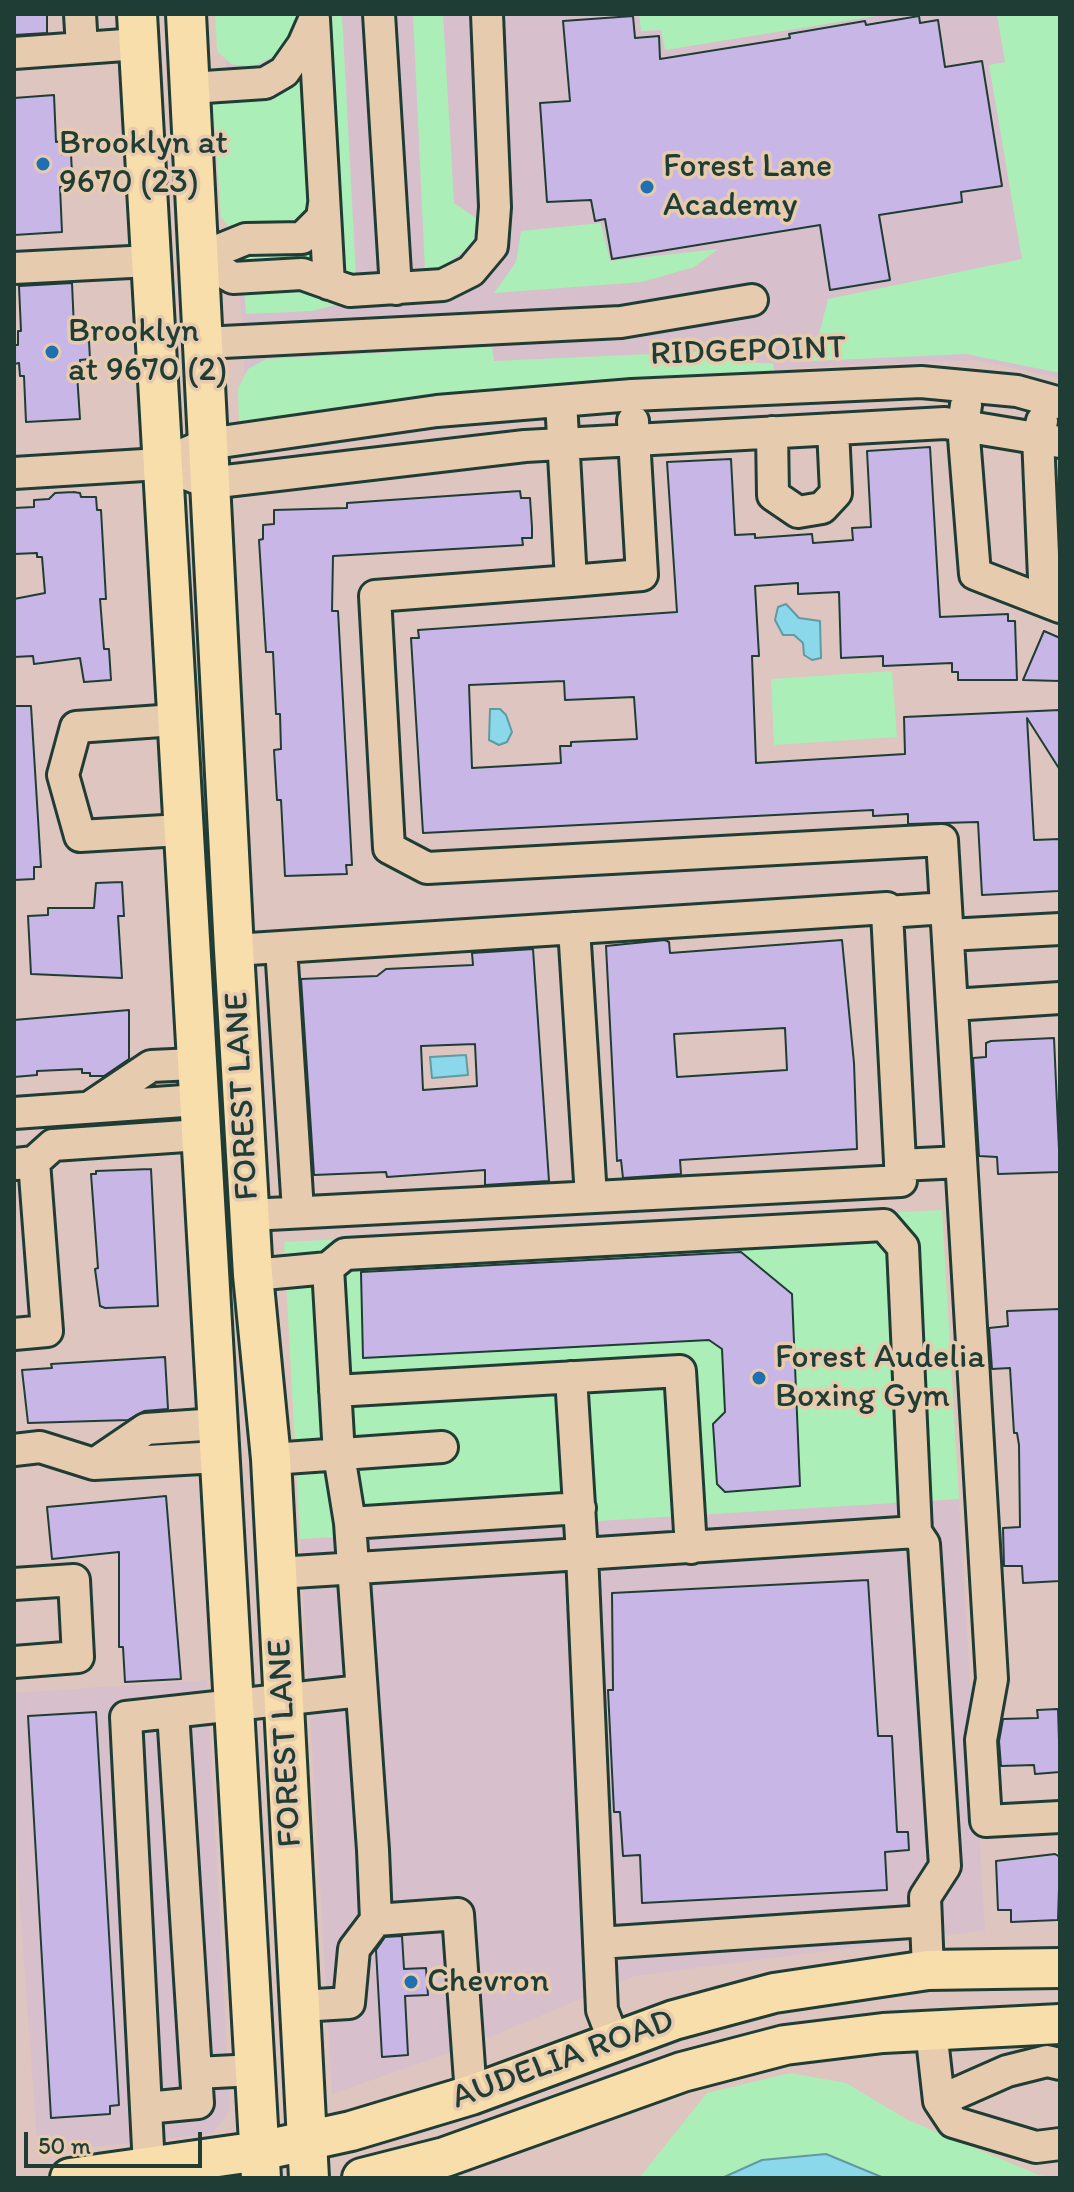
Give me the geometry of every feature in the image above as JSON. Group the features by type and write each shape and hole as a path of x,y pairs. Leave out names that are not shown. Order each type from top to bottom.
{"main road":[{"name":"FOREST LANE","path":"186,14 234,950 253,1275 271,1459 309,2160"},
{"name":"FOREST LANE","path":"138,42 260,2165"},
{"path":"138,42 159,94 166,126 172,236 178,255 199,258"},
{"path":"189,951 234,950"},
{"path":"198,1100 213,1142 225,1157 230,1251 238,1268 253,1275"},
{"name":"AUDELIA ROAD","path":"70,2178 149,2167 260,2165 309,2160 614,2041 736,2001 851,1979 928,1970 1060,1968"},
{"path":"928,1970 931,2030"},
{"name":"AUDELIA ROAD","path":"362,2178 448,2167 682,2072 785,2045 931,2030 1060,2024"}],"street":[{"path":"80,14 90,48"},
{"path":"379,14 396,289"},
{"path":"199,258 233,278 302,274 350,291 443,285 471,271 492,246 495,207 487,14"},
{"path":"190,88 265,83 284,72 303,45 315,17"},
{"path":"315,17 329,284"},
{"path":"14,53 138,42"},
{"path":"199,258 246,239 302,238 322,218 324,204"},
{"path":"14,268 150,261"},
{"path":"203,343 621,322 752,300"},
{"name":"RIDGEPOINT","path":"160,464 207,444 437,411 632,395 921,382 1017,391 1053,401"},
{"path":"969,387 963,425 975,574 1052,604 1049,439 1053,401"},
{"path":"797,388 773,495 798,512 822,508 836,493 833,429"},
{"path":"632,395 642,575 375,596 389,848 427,868 942,840 992,1679 981,1740 986,1821 1060,1817"},
{"path":"561,401 571,581"},
{"path":"437,411 441,454"},
{"path":"14,473 160,464 209,483 441,454 562,443 833,429 963,425 1049,439"},
{"path":"175,720 76,727 63,775 80,836 181,830"},
{"path":"234,950 887,908 901,1181 250,1215"},
{"path":"887,912 947,922 1060,929"},
{"path":"574,928 591,1197"},
{"path":"281,947 298,1211"},
{"path":"952,1005 1060,998"},
{"path":"87,1108 151,1066 198,1100"},
{"path":"140,1074 141,1104"},
{"path":"14,1113 198,1100"},
{"path":"14,1334 47,1331 24,1163 53,1145 198,1100"},
{"path":"900,1165 961,1162"},
{"path":"253,1275 328,1268 345,1254 884,1225 903,1247 916,1532 924,1544 945,1866 925,1897 928,1970"},
{"path":"300,2006 349,2003 354,1949 376,1920 350,1523 339,1455 328,1268"},
{"path":"335,1391 680,1371 691,1548"},
{"path":"571,1377 580,1508 602,2010 614,2041"},
{"path":"14,1450 40,1447 94,1464 146,1429 218,1441"},
{"path":"271,1459 442,1447"},
{"path":"350,1523 580,1508"},
{"path":"277,1573 916,1532"},
{"path":"14,1584 74,1580 78,1657 14,1662"},
{"path":"149,2167 126,1717 361,1691"},
{"path":"146,2108 198,2103 173,1712"},
{"path":"376,1920 458,1914 471,2095"},
{"path":"599,1943 926,1921"},
{"path":"931,2030 939,2101 953,2122 1036,2147 1060,2144"},
{"path":"939,2101 1007,2071 1047,2061 1060,2064"},
{"path":"196,2073 255,2070"}],"shaded area":[{"name":"Forest Lane Academy","path":"223,14 1060,14 1060,378 976,360 832,366 511,384 247,414"},
{"path":"959,1499 985,1930 635,1976 471,2045 332,2094 300,1539"},
{"path":"207,1680 230,2109 213,2133 38,2154 14,1824 14,1693"}],"green space":[{"path":"215,14 300,14 281,53 252,67 231,64 217,51"},
{"path":"335,14 342,14 356,277 340,266 322,35"},
{"path":"413,14 443,14 454,203 476,218 474,239 464,251 443,267 425,271"},
{"path":"639,14 888,14 665,50 661,30 641,31"},
{"path":"997,14 1060,14 1060,373 966,354 790,362 819,334 828,299 1022,259 989,65 1005,62"},
{"path":"304,66 311,202 308,216 299,223 229,227 221,217 212,92"},
{"path":"601,223 610,261 718,249 694,267 642,282 494,293 516,262 521,231"},
{"path":"322,239 323,268 242,263 241,255 297,252"},
{"path":"297,285 339,304 312,311 246,314 244,289"},
{"path":"492,347 494,361 718,351 753,363 773,363 775,374 366,403 239,425 238,389 248,369 266,359"},
{"path":"892,671 897,737 774,745 771,679"},
{"path":"942,1210 959,1499 300,1539 284,1242"},
{"path":"790,2073 846,2083 908,2120 1039,2175 1060,2178 639,2178 707,2093"}],"water":[{"path":"786,604 799,618 820,621 821,658 812,660 804,655 803,643 794,635 783,635 775,620 778,607"},
{"path":"490,709 500,709 506,715 512,732 507,742 499,745 489,740"},
{"path":"466,1055 468,1075 432,1078 430,1057"},
{"path":"826,2154 884,2178 722,2178 762,2160"}],"building":[{"path":"14,14 47,14 47,33 14,35"},
{"path":"633,16 635,38 659,36 660,59 790,38 789,34 865,21 866,25 919,16 920,23 938,20 945,67 982,61 1002,186 961,192 962,202 879,215 890,280 830,290 820,225 612,259 605,219 595,221 591,200 547,202 540,103 570,101 563,21"},
{"name":"Brooklyn at 9670 (23)","path":"54,95 56,142 61,141 62,155 71,154 72,173 62,173 63,187 60,187 62,232 14,235 14,98"},
{"name":"Brooklyn at 9670 (2)","path":"72,283 74,328 79,328 80,342 89,341 90,359 80,360 81,373 77,374 80,419 26,422 24,376 20,376 19,363 14,364 14,345 18,345 18,331 21,331 19,286"},
{"path":"930,447 940,617 1008,614 1008,621 1015,621 1017,680 958,680 958,672 952,672 952,663 883,666 883,656 841,658 839,592 798,594 798,583 755,586 759,656 752,656 756,763 905,754 904,717 1060,710 1060,770 1027,718 1034,840 1060,839 1059,891 982,895 978,822 908,824 908,814 873,816 873,810 423,833 411,638 419,638 418,630 677,612 667,462 731,459 735,535 755,534 755,538 812,534 813,543 853,540 852,528 871,527 867,451","holes":["564,681 565,700 634,697 637,739 571,742 571,746 560,746 561,763 472,768 469,685"]},
{"path":"520,491 521,498 530,498 532,527 532,538 522,538 523,545 333,556 332,611 338,611 352,865 346,865 347,874 285,876 281,800 277,800 274,750 281,749 280,714 276,714 273,652 266,652 259,540 263,539 263,525 274,524 274,510 347,508 347,503"},
{"path":"55,493 80,493 81,497 96,497 97,510 101,510 106,599 100,599 104,649 109,649 111,680 84,682 80,658 34,664 33,656 14,657 14,599 45,593 42,557 37,557 37,553 14,554 14,508 34,507 34,500 49,499"},
{"path":"1044,631 1060,638 1060,681 1023,680"},
{"path":"14,706 31,706 41,867 34,867 34,879 14,880"},
{"path":"122,882 124,916 118,916 122,978 31,974 28,916 48,915 48,908 94,908 96,883"},
{"path":"665,940 669,942 670,953 842,940 854,1063 857,1149 680,1160 681,1174 623,1178 621,1160 617,1161 606,946","holes":["785,1028 787,1070 677,1077 674,1034"]},
{"path":"533,949 549,1181 485,1185 485,1170 387,1177 386,1172 314,1175 301,979 377,976 386,969 473,965 472,953","holes":["475,1044 477,1086 423,1090 421,1046"]},
{"path":"129,1010 129,1059 104,1076 90,1076 90,1073 82,1073 82,1069 37,1071 37,1075 14,1077 14,1020"},
{"path":"1054,1038 1060,1172 998,1174 997,1157 979,1156 973,1058 986,1057 986,1043 991,1041"},
{"path":"151,1169 158,1306 105,1308 100,1306 95,1269 98,1268 91,1174 96,1174 96,1171"},
{"name":"Forest Audelia Boxing Gym","path":"741,1252 792,1294 800,1486 725,1492 717,1484 713,1424 725,1412 722,1349 709,1340 363,1358 361,1272"},
{"path":"1060,1309 1060,1581 1023,1583 1022,1566 1004,1566 1003,1528 1020,1527 1019,1445 1017,1433 1014,1433 1010,1368 992,1369 989,1328 1008,1326 1007,1311"},
{"path":"165,1357 168,1409 144,1411 128,1420 28,1423 22,1370 52,1368 51,1364"},
{"path":"166,1496 181,1679 125,1682 123,1647 119,1647 119,1552 52,1559 47,1507"},
{"path":"868,1580 878,1736 892,1736 897,1832 908,1832 909,1850 885,1852 887,1890 642,1903 640,1855 623,1856 620,1812 614,1812 608,1690 613,1690 612,1593"},
{"path":"1058,1709 1060,1772 1035,1774 1034,1765 1001,1766 999,1741 1003,1719 1038,1718 1037,1710"},
{"path":"96,1712 119,2105 110,2106 110,2114 51,2118 28,1716"},
{"path":"1055,1854 1060,1857 1058,1920 1011,1922 1011,1910 998,1910 996,1861"},
{"name":"Chevron","path":"402,1936 404,1969 426,1968 428,1995 405,1996 408,2055 382,2057 376,1950 385,1937"}],"place":[{"name":"Brooklyn at 9670 (23)","path":"43,164"},
{"name":"Forest Lane Academy","path":"647,187"},
{"name":"Brooklyn at 9670 (2)","path":"52,352"},
{"name":"Forest Audelia Boxing Gym","path":"759,1378"},
{"name":"Chevron","path":"411,1982"}]}
